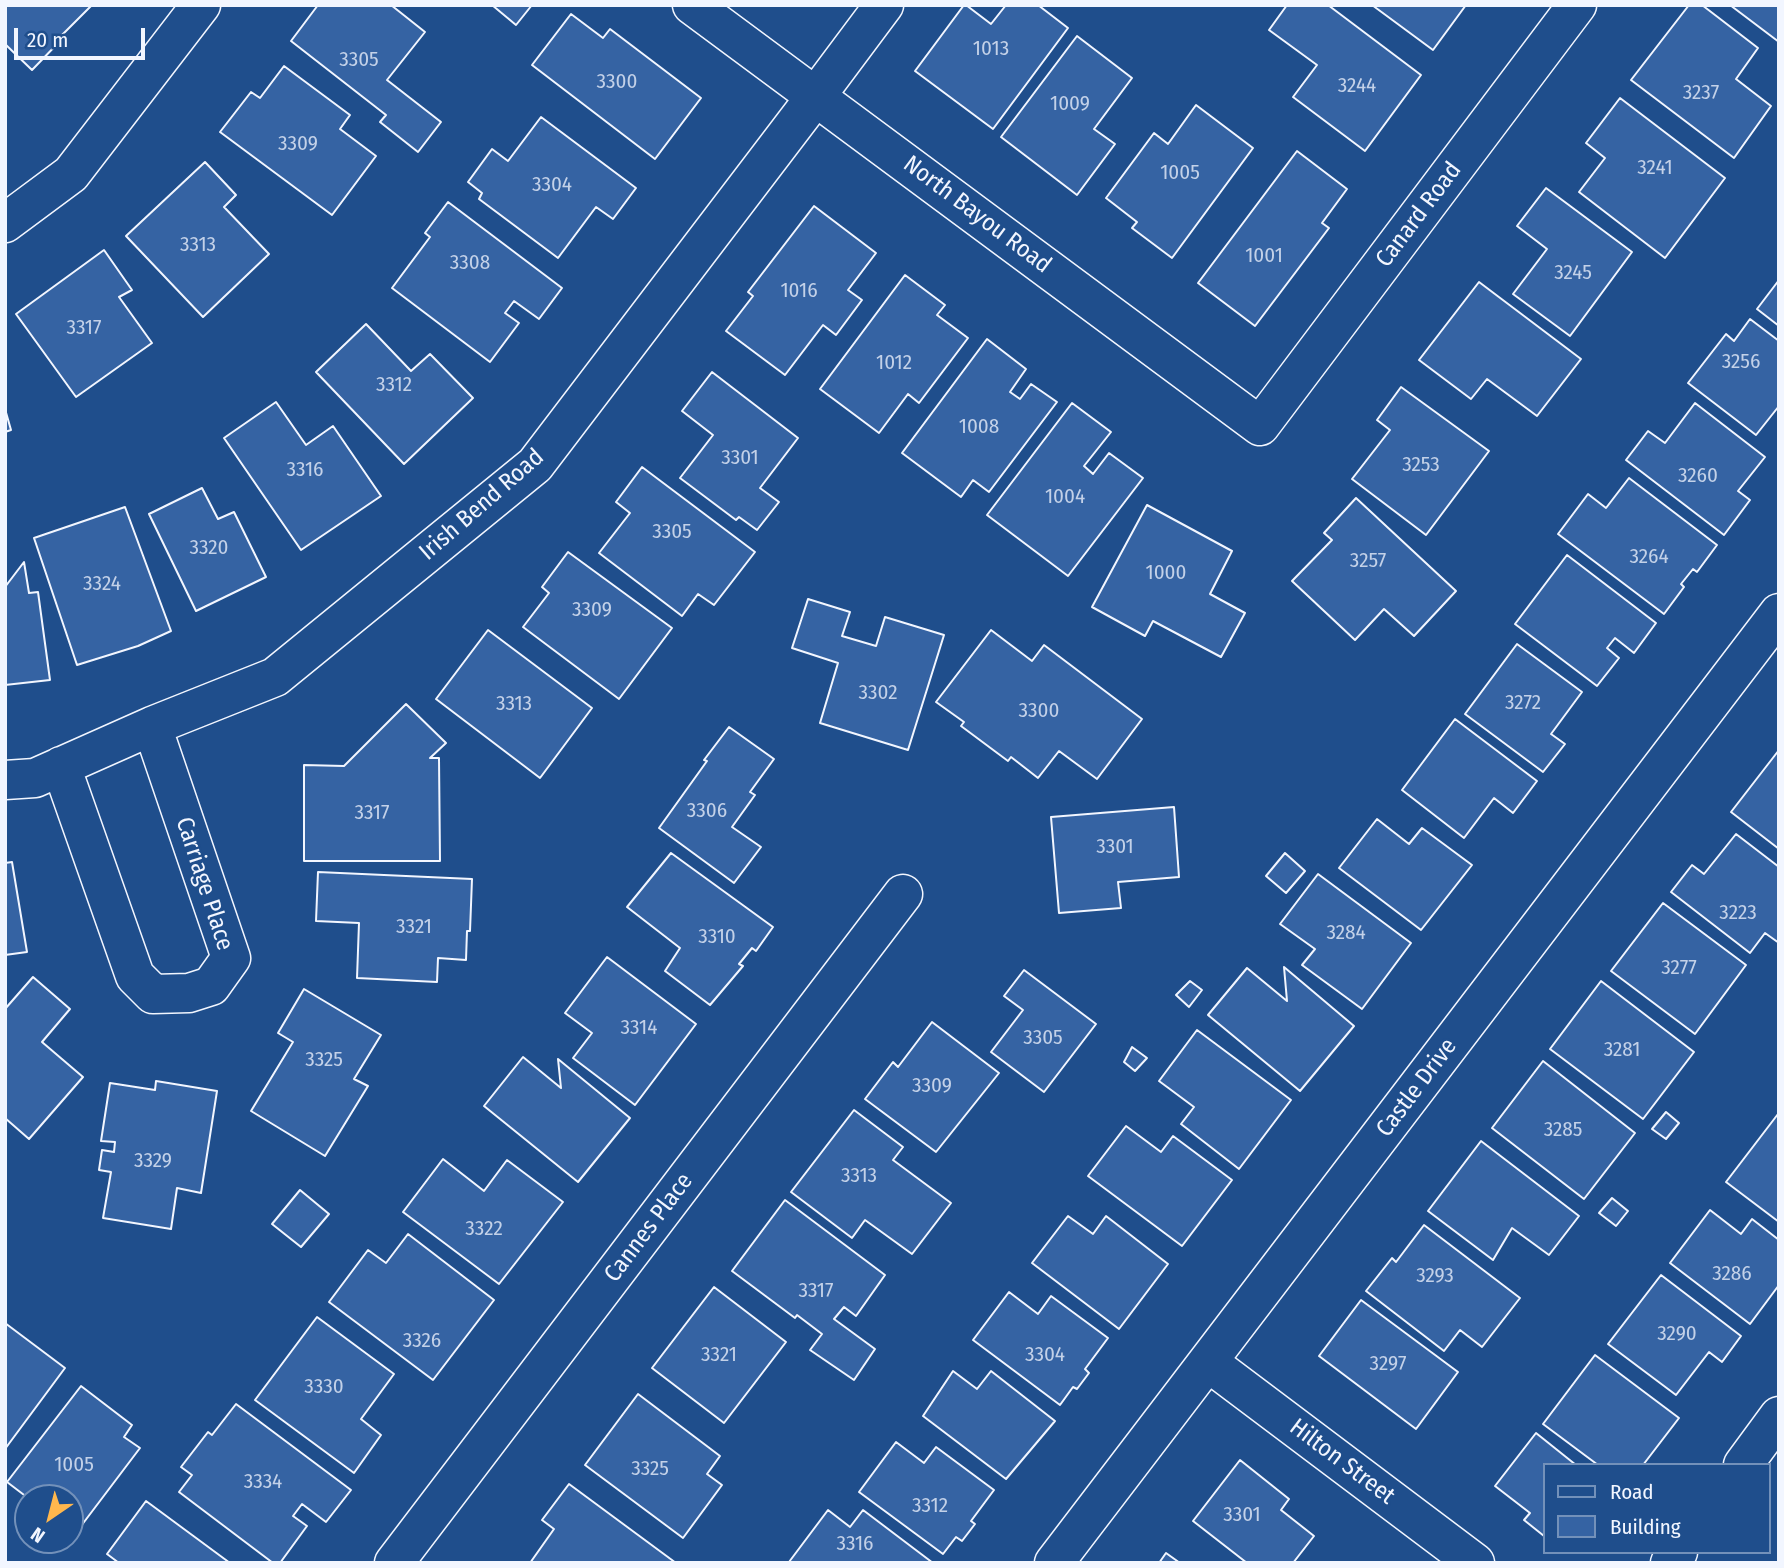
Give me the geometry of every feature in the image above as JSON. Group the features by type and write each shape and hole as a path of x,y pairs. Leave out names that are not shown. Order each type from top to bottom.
{"street":[{"path":"5,223 71,174 201,5"},
{"name":"North Bayou Road","path":"692,5 1260,426"},
{"name":"Irish Bend Road","path":"5,780 35,778 152,726 275,677 535,465 884,5"},
{"name":"Canard Road","path":"1260,426 1577,5"},
{"name":"Castle Drive","path":"1054,1563 1779,613"},
{"name":"Carriage Place","path":"61,766 135,976 153,994 189,993 211,986 231,958 152,726"},
{"name":"Cannes Place","path":"394,1563 903,894"},
{"name":"Hilton Street","path":"1208,1362 1475,1563"},
{"path":"1744,1463 1779,1416"}],"building":[{"path":"5,5 92,5 32,70 5,44"},
{"path":"318,5 391,5 425,32 387,80 441,122 418,152 380,122 386,115 291,41"},
{"path":"492,5 532,5 516,25"},
{"path":"964,5 991,24 1006,5 1038,5 1068,28 993,129 915,71"},
{"path":"1287,5 1328,5 1421,75 1365,151 1293,97 1317,65 1269,30"},
{"path":"1372,5 1466,5 1433,50"},
{"path":"1689,5 1702,5 1758,48 1736,79 1771,106 1734,158 1631,80"},
{"path":"1730,5 1779,5 1779,42"},
{"path":"571,14 603,38 610,29 701,98 655,159 532,65"},
{"path":"1077,36 1132,78 1094,129 1115,144 1077,195 1001,137"},
{"path":"284,66 350,115 340,129 376,156 332,215 220,132 251,92 260,98"},
{"path":"1620,98 1725,178 1665,258 1579,192 1605,158 1586,143"},
{"path":"1196,105 1253,148 1172,258 1132,228 1137,222 1106,198 1154,133 1168,144"},
{"path":"541,117 636,188 613,219 596,207 558,258 479,199 482,193 468,182 492,149 508,161"},
{"path":"1297,151 1347,189 1322,223 1329,228 1255,326 1198,283"},
{"path":"205,162 236,195 224,207 269,254 203,317 126,236"},
{"path":"1546,188 1632,252 1570,336 1513,294 1547,249 1517,226"},
{"path":"448,202 562,288 539,319 514,301 505,313 519,323 490,362 392,288 430,237 425,233"},
{"path":"814,206 876,253 848,290 862,300 836,335 823,325 785,375 726,331 753,296 748,292"},
{"path":"104,250 132,290 119,297 152,343 76,397 16,314"},
{"path":"905,275 945,305 937,315 968,338 919,403 908,394 879,433 820,389"},
{"path":"1779,280 1779,326 1757,309"},
{"path":"1479,282 1581,359 1537,416 1487,379 1471,399 1419,360"},
{"path":"1750,319 1779,341 1779,406 1756,435 1688,383 1726,334 1734,341"},
{"path":"366,324 411,371 430,354 473,398 404,464 316,372"},
{"path":"987,339 1026,369 1010,392 1020,399 1031,384 1057,402 989,492 973,480 961,497 902,453"},
{"path":"712,372 798,438 760,488 779,502 757,530 739,517 736,520 680,478 713,435 682,411"},
{"path":"1401,387 1489,451 1426,535 1352,479 1390,430 1377,420"},
{"path":"276,402 306,445 333,426 381,496 301,550 224,438"},
{"path":"1072,403 1111,432 1084,466 1093,474 1109,453 1143,478 1068,576 987,515"},
{"path":"1695,403 1765,457 1738,491 1750,500 1724,535 1626,460 1648,431 1665,443"},
{"path":"5,409 11,430 5,432"},
{"path":"642,467 755,552 714,605 698,594 682,616 599,553 630,513 616,502"},
{"path":"1629,478 1717,545 1697,572 1693,569 1681,584 1684,587 1664,614 1558,534 1588,494 1606,508"},
{"path":"202,488 218,519 234,512 266,577 196,611 149,514"},
{"path":"1356,498 1456,591 1414,636 1384,609 1355,640 1292,581 1332,540 1324,533"},
{"path":"1147,505 1232,551 1210,594 1245,613 1221,657 1153,621 1145,636 1092,607"},
{"path":"125,507 171,631 138,646 77,665 34,538"},
{"path":"568,552 672,628 619,699 523,627 549,593 542,587"},
{"path":"1567,555 1656,623 1634,653 1615,638 1607,648 1619,658 1597,686 1515,624"},
{"path":"24,562 29,593 38,592 50,680 5,685 5,587"},
{"path":"808,599 850,612 842,636 876,646 885,617 944,635 908,750 820,723 838,663 792,648"},
{"path":"488,630 592,708 540,778 436,699"},
{"path":"991,630 1032,661 1044,645 1142,719 1097,779 1059,751 1038,778 1011,757 1008,761 961,726 964,722 936,702"},
{"path":"1517,644 1582,692 1551,734 1565,744 1543,772 1465,714"},
{"path":"406,704 446,743 430,758 439,758 440,861 304,861 304,765 344,766"},
{"path":"1455,719 1537,781 1513,813 1494,798 1464,838 1402,790"},
{"path":"729,727 774,759 750,792 755,795 732,827 761,847 734,883 659,828"},
{"path":"1779,750 1779,849 1731,812"},
{"path":"1174,807 1179,877 1118,882 1121,908 1059,913 1051,817"},
{"path":"1377,819 1409,844 1422,828 1472,865 1421,930 1339,868"},
{"path":"1736,834 1779,867 1779,943 1765,933 1750,953 1671,892 1692,865 1704,874"},
{"path":"671,853 773,927 756,951 752,948 739,964 743,966 710,1005 665,971 680,948 627,907"},
{"path":"1285,853 1305,871 1286,893 1266,876"},
{"path":"12,862 27,952 5,955 5,863"},
{"path":"318,872 472,879 466,960 438,958 437,982 357,978 359,923 316,921"},
{"path":"1318,874 1411,943 1362,1009 1302,965 1315,949 1280,924"},
{"path":"1663,903 1746,965 1695,1034 1611,971"},
{"path":"607,957 696,1024 635,1105 573,1058 592,1033 565,1013"},
{"path":"1284,967 1354,1026 1300,1091 1208,1015 1247,968 1287,1001"},
{"path":"1024,970 1096,1024 1044,1092 991,1052 1023,1010 1004,996"},
{"path":"33,977 70,1009 42,1042 83,1077 29,1139 5,1118 5,1009"},
{"path":"1190,981 1202,990 1189,1007 1176,995"},
{"path":"1601,981 1694,1052 1643,1119 1550,1049"},
{"path":"304,989 381,1035 354,1079 368,1086 325,1156 251,1111 293,1042 278,1033"},
{"path":"932,1022 999,1073 936,1152 865,1099 893,1062 898,1067"},
{"path":"1197,1030 1291,1100 1239,1169 1181,1124 1194,1107 1159,1081"},
{"path":"1132,1047 1147,1058 1135,1071 1124,1062"},
{"path":"523,1057 561,1088 558,1059 630,1118 578,1182 484,1106"},
{"path":"1543,1061 1635,1133 1584,1199 1492,1128"},
{"path":"156,1081 217,1091 201,1193 177,1188 171,1229 103,1218 111,1172 99,1170 102,1150 114,1152 115,1142 101,1141 110,1083 155,1090"},
{"path":"854,1110 903,1147 893,1160 951,1203 912,1254 865,1220 852,1238 791,1192"},
{"path":"1666,1112 1679,1123 1666,1139 1652,1129"},
{"path":"1779,1114 1779,1222 1726,1182"},
{"path":"1126,1126 1161,1152 1173,1136 1232,1180 1182,1246 1088,1176"},
{"path":"1481,1141 1579,1216 1549,1255 1512,1228 1493,1260 1428,1211"},
{"path":"443,1159 484,1191 507,1160 563,1202 499,1284 403,1212"},
{"path":"300,1190 329,1214 301,1247 272,1224"},
{"path":"1612,1198 1628,1211 1616,1226 1599,1213"},
{"path":"785,1200 885,1275 856,1316 844,1307 834,1319 875,1349 854,1380 810,1350 822,1334 797,1315 795,1318 732,1271"},
{"path":"1710,1210 1741,1234 1752,1219 1779,1240 1779,1285 1750,1324 1670,1263"},
{"path":"1068,1216 1093,1234 1106,1216 1168,1264 1119,1329 1032,1263"},
{"path":"1424,1225 1520,1298 1482,1347 1460,1330 1444,1351 1366,1291 1392,1258 1396,1262"},
{"path":"408,1234 494,1300 433,1380 329,1302 368,1250 386,1263"},
{"path":"1661,1275 1741,1336 1722,1362 1709,1352 1676,1395 1608,1344"},
{"path":"714,1287 786,1342 724,1423 652,1368"},
{"path":"1009,1292 1038,1314 1051,1296 1108,1338 1085,1369 1089,1373 1077,1389 1073,1387 1060,1405 973,1340"},
{"path":"1361,1300 1458,1372 1416,1429 1319,1356"},
{"path":"317,1317 394,1374 361,1419 381,1435 354,1473 255,1400"},
{"path":"5,1323 65,1368 5,1449"},
{"path":"1595,1355 1679,1418 1645,1463 1595,1463 1543,1424"},
{"path":"953,1371 977,1389 991,1371 1055,1421 1006,1479 923,1416"},
{"path":"81,1386 132,1425 124,1437 140,1448 84,1522 84,1484 14,1484 14,1487 7,1482"},
{"path":"638,1394 720,1456 707,1474 722,1485 683,1538 585,1465"},
{"path":"236,1404 351,1490 326,1522 302,1504 293,1516 307,1526 280,1563 273,1563 179,1492 192,1475 181,1467 208,1432 212,1435"},
{"path":"1536,1433 1574,1463 1542,1463 1542,1534 1524,1520 1530,1513 1495,1486"},
{"path":"896,1442 924,1463 936,1447 994,1490 971,1521 975,1524 962,1541 956,1537 943,1554 859,1492"},
{"path":"1240,1460 1289,1499 1281,1510 1314,1536 1293,1563 1247,1563 1193,1521"},
{"path":"569,1484 676,1563 530,1563 554,1529 542,1520"},
{"path":"146,1501 230,1563 119,1563 107,1554"},
{"path":"828,1510 850,1527 863,1510 933,1563 790,1563"},
{"path":"1166,1553 1180,1563 1159,1563"}]}
